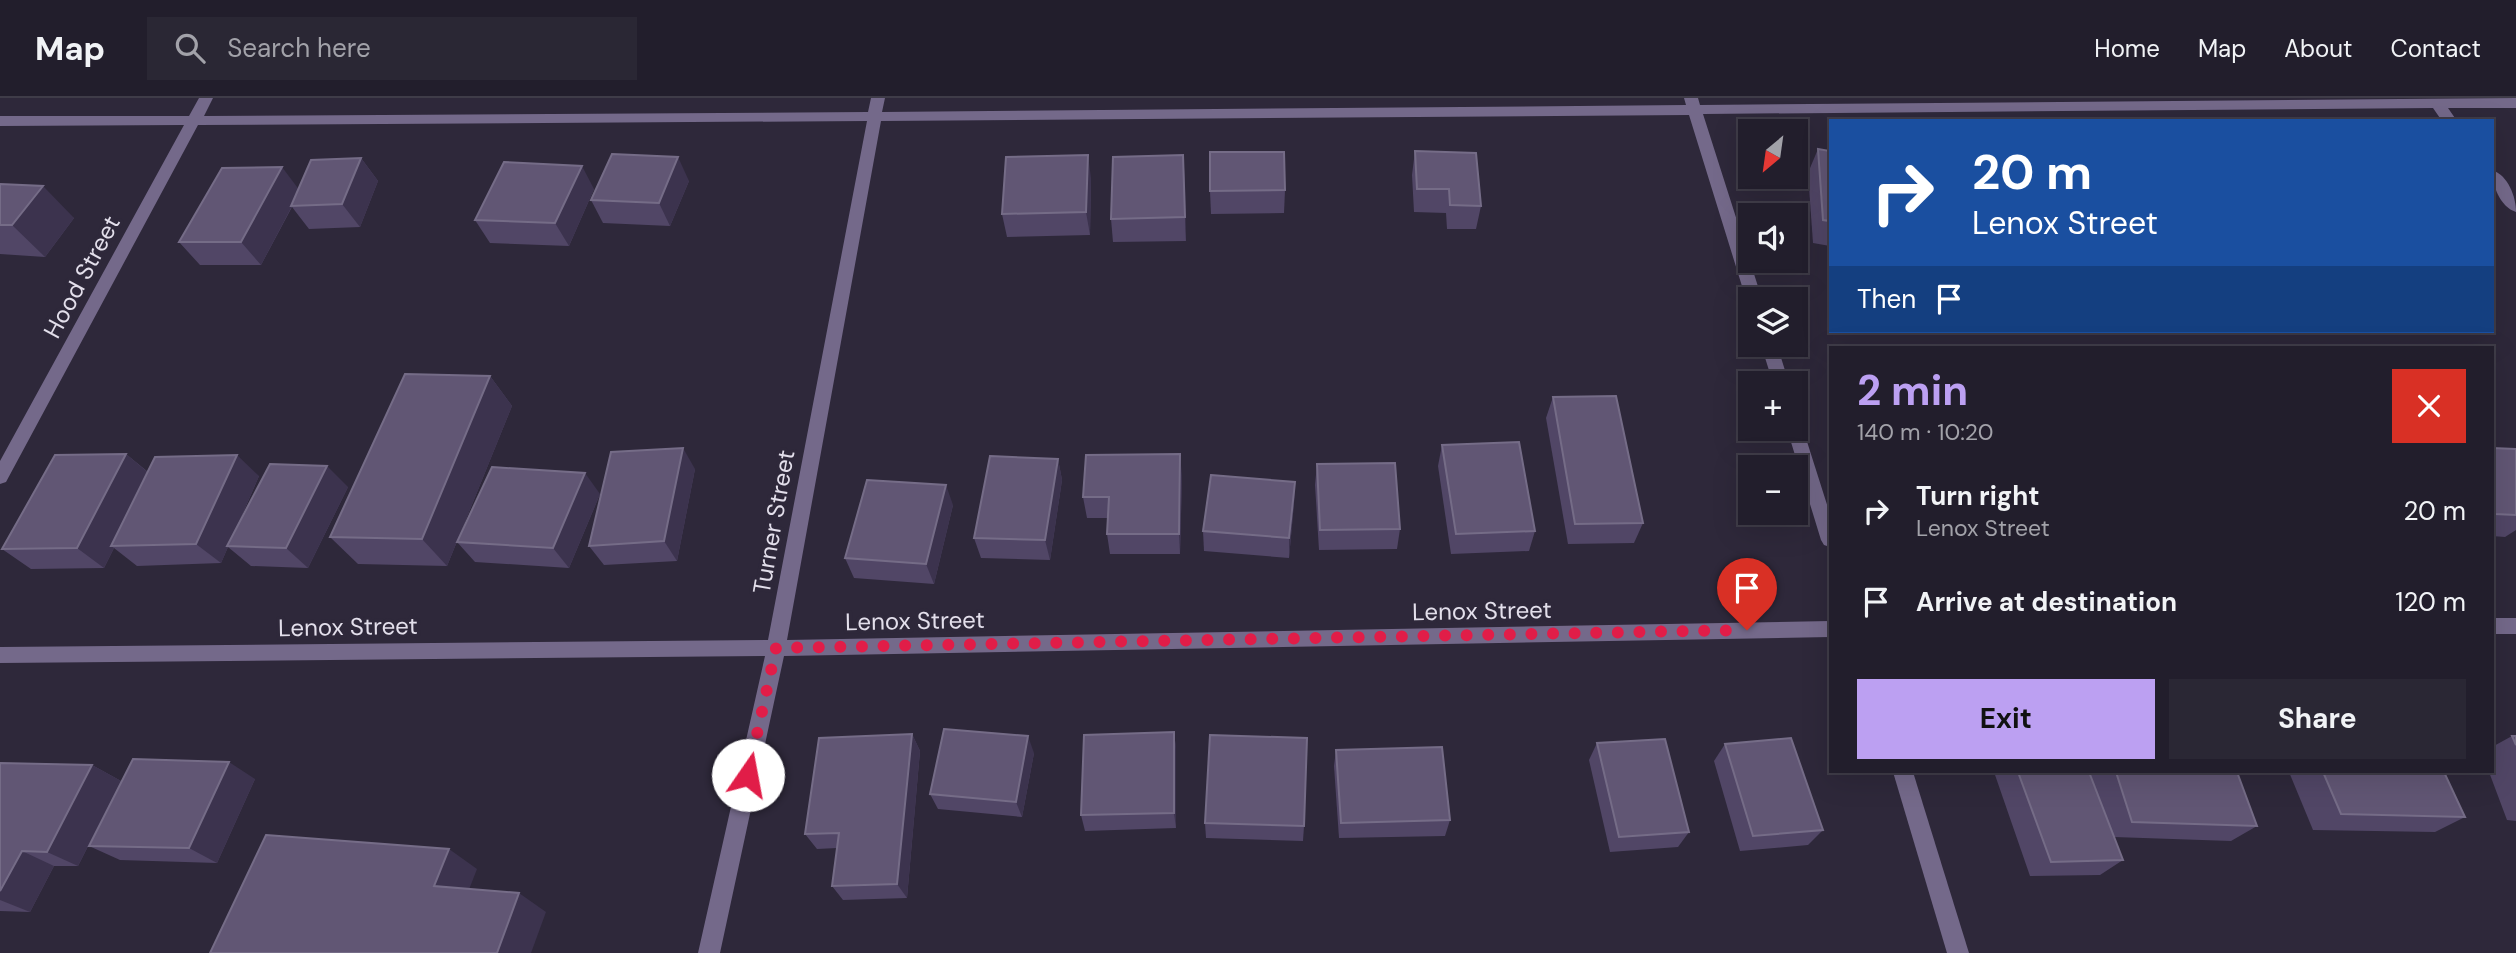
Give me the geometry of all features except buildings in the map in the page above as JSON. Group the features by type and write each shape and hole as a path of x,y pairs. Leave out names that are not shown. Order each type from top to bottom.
{"street":[{"name":"Hood Street","path":"0,477 206,98"},
{"name":"Turner Street","path":"709,953 776,648 878,98"},
{"path":"0,121 874,117 1693,105 2435,101 2516,103"},
{"path":"2435,101 2448,119"},
{"path":"1693,105 1750,287"},
{"path":"2494,178 2516,206"},
{"path":"1799,441 1829,537"},
{"path":"2494,626 2516,626"},
{"name":"Lenox Street","path":"0,655 776,648 1829,629"},
{"path":"1903,773 1958,953"}],"route":[{"path":"748,775 776,648 1747,630"}]}
